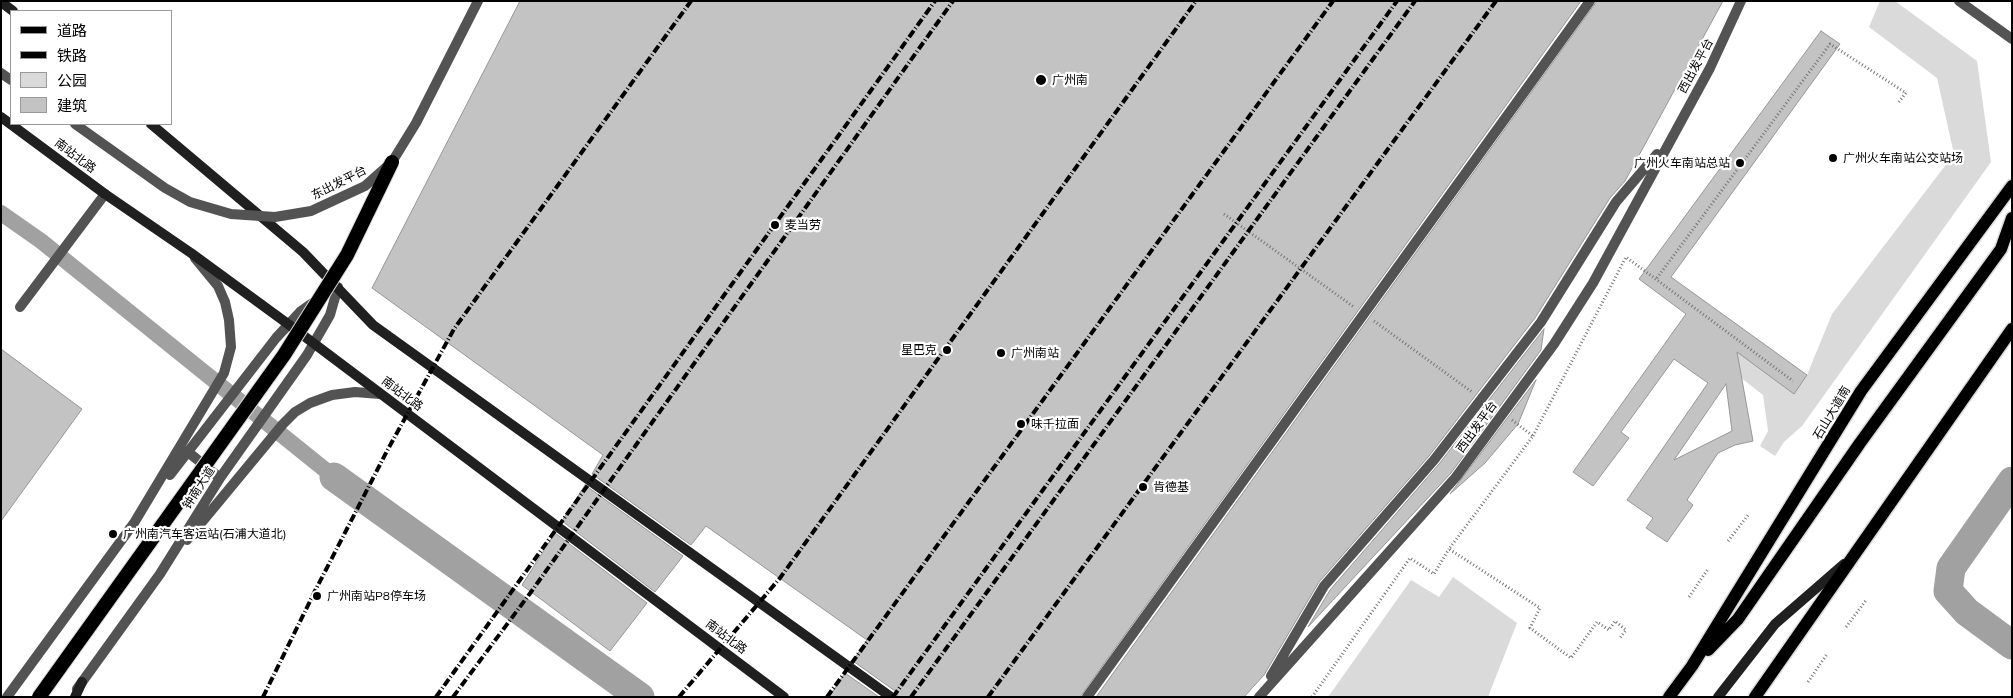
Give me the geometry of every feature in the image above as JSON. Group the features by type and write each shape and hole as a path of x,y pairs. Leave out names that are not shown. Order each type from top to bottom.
{"highway":[{"path":"40,697 284,355 348,255 392,162"}],"main road":[{"path":"1,2 12,10"},
{"name":"南站北路","path":"12,125 104,194 191,253 288,324 784,697"},
{"path":"152,125 304,252 373,325 891,697"},
{"name":"石山大道南","path":"1669,697 1692,666 1861,391 2012,186"},
{"name":"石山大道南","path":"1692,666 1738,619 1860,443 2001,249 2012,218"},
{"path":"1755,697 1858,552 2012,328"},
{"path":"1718,697 1775,624 1858,552"},
{"path":"73,697 82,682"}],"street":[{"name":"东出发平台","path":"75,125 165,188 190,202 231,214 275,217 311,211 365,186 392,162 416,123 478,1"},
{"path":"1087,697 1590,1"},
{"name":"西出发平台","path":"1259,696 1456,477 1554,344 1593,283 1669,140 1710,68 1741,1"},
{"path":"1960,1 2012,39"},
{"name":"西出发平台","path":"1259,696 1324,586 1434,460 1541,322 1616,202 1669,140"},
{"path":"20,307 104,194"},
{"path":"134,523 224,373 231,347 229,320 225,302 218,286 191,253"},
{"path":"7,697 134,523 247,373 301,311 338,287"},
{"name":"钟南大道","path":"82,682 160,574 220,478 314,344 330,315 338,287"},
{"path":"160,574 283,424 310,402 332,395 355,392 380,394"},
{"path":"188,452 220,478"}],"path":[{"path":"1657,278 1830,44 1906,93 1898,103"},
{"path":"1312,697 1410,558 1434,574 1449,549 1533,436 1626,257 1793,380"},
{"path":"1518,424 1533,436"},
{"path":"1728,541 1748,514"},
{"path":"1449,549 1540,608 1530,628 1571,658 1597,622 1609,630 1615,621 1626,630 1620,638"},
{"path":"1689,597 1708,569"},
{"path":"1846,627 1867,599"},
{"path":"1808,682 1827,654"}],"green space":[{"path":"1880,1 1895,1 1977,61 1991,162 1802,426 1784,442 1775,456 1760,446 1768,431 1763,395 1705,350 1716,336 1795,392 1807,375 1832,314 1954,154 1937,78 1869,27"},
{"path":"1453,577 1517,623 1488,697 1328,697 1411,580 1439,597"}],"building":[{"name":"广州南站","path":"520,1 1581,1 1080,697 898,697 895,691 853,661 867,640 706,526 691,545 592,474 603,455 372,288"},
{"path":"1597,1 1723,1 1625,181 1610,198 1535,318 1429,456 1319,582 1264,675 1244,697 1096,697"},
{"path":"1821,31 1840,44 1671,277 1807,375 1794,394 1737,352 1753,441 1735,445 1718,453 1687,500 1693,505 1667,542 1646,528 1653,518 1627,500 1708,383 1674,359 1621,432 1629,438 1593,486 1573,472 1686,314 1639,279","holes":["1726,384 1732,431 1674,460"]},
{"path":"1544,329 1541,350 1451,473 1308,627 1330,590 1439,464"},
{"path":"1,349 82,409 1,521"},
{"path":"1536,380 1518,424 1485,463 1450,494"},
{"path":"585,485 683,556 655,592 562,521"},
{"path":"555,533 647,603 610,651 522,585"},
{"path":"845,673 879,697 829,697"}],"waterway":[{"path":"1,213 41,241 334,477"},
{"path":"334,477 640,697"},
{"path":"2012,481 1951,568 1948,591 1967,612 2012,645"}],"railway":[{"path":"263,697 387,451 454,329 691,1"},
{"path":"436,697 935,1"},
{"path":"453,697 531,592 953,1"},
{"path":"679,697 780,578 1196,1"},
{"path":"827,697 1333,1"},
{"path":"893,697 1397,1"},
{"path":"911,697 1415,1"},
{"path":"988,697 1496,1"}],"place":[{"name":"广州南","path":"1041,80"},
{"name":"广州火车南站公交站场","path":"1833,158"},
{"name":"广州火车南站总站","path":"1740,163"},
{"name":"麦当劳","path":"775,225"},
{"name":"星巴克","path":"947,350"},
{"name":"广州南站","path":"1001,353"},
{"name":"味千拉面","path":"1021,424"},
{"name":"肯德基","path":"1143,487"},
{"name":"广州南汽车客运站(石浦大道北)","path":"113,534"},
{"name":"广州南站P8停车场","path":"317,596"}]}
